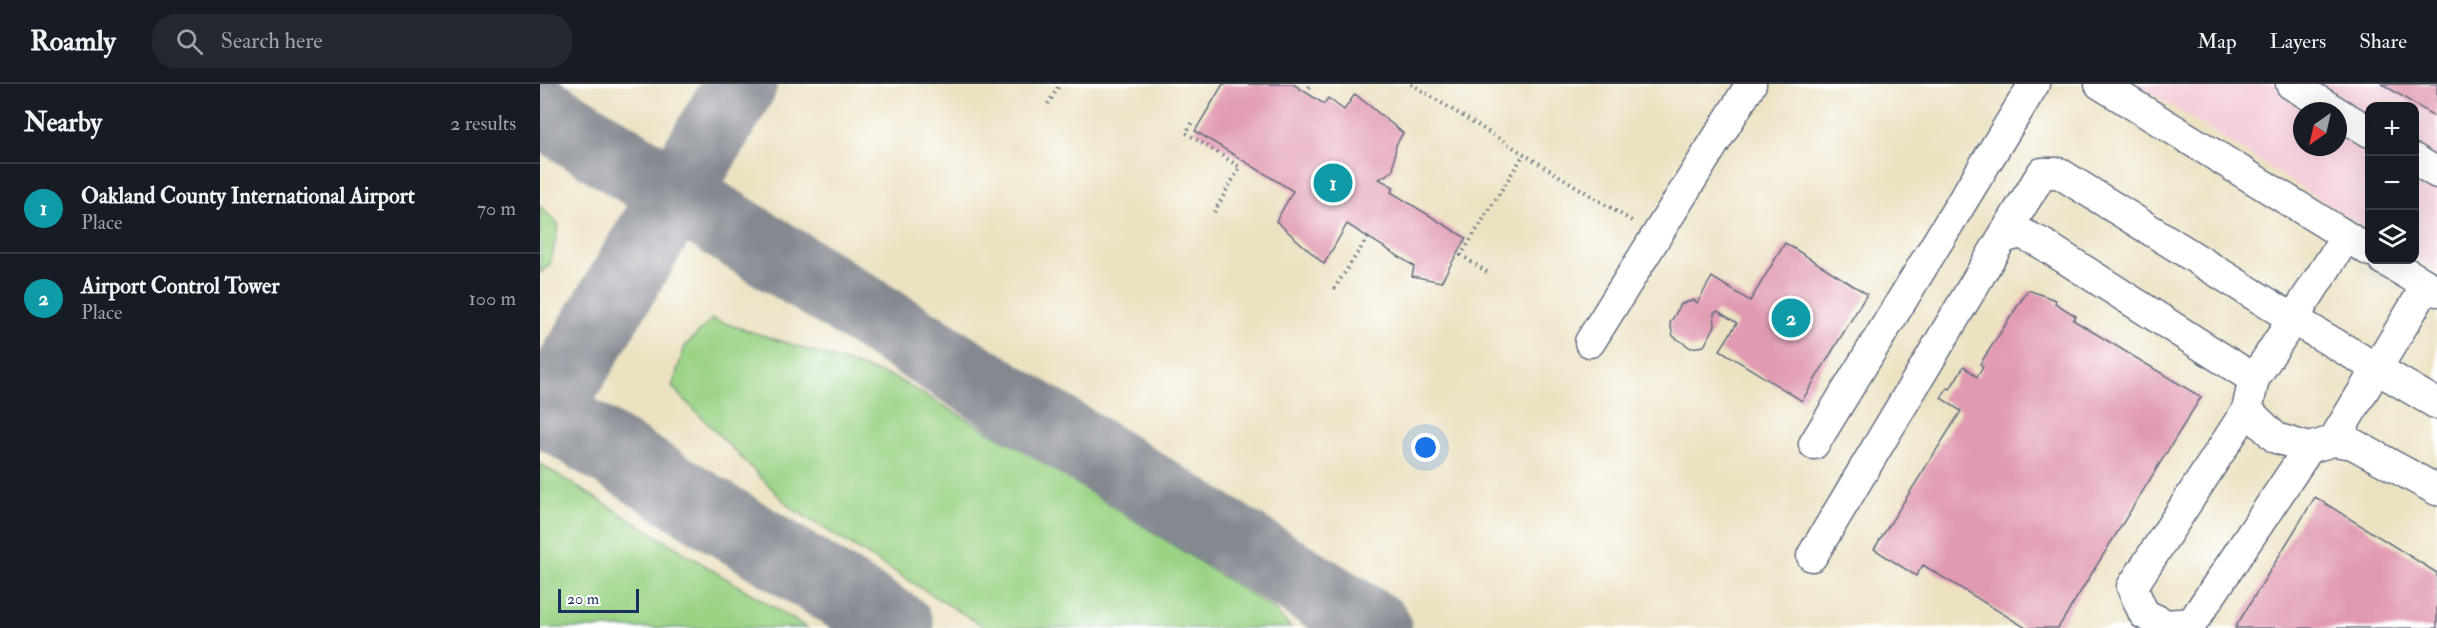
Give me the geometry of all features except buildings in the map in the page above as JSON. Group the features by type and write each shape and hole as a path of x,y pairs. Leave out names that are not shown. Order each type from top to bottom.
{"street":[{"path":"1590,342 1750,84"},
{"path":"1814,444 2034,84"},
{"path":"2100,84 2358,244 2293,319 2254,379 2247,410 2132,587 2144,614 2167,625 2192,623 2377,368 2432,288 2391,264"},
{"path":"2291,84 2321,102"},
{"path":"2347,118 2365,129"},
{"path":"2419,162 2437,173"},
{"path":"1812,556 2042,173 2059,173 2293,319 2437,404"},
{"path":"2002,238 2021,233 2041,243 2254,379"},
{"path":"2247,410 2277,438 2321,445 2353,444 2437,490"}],"path":[{"path":"1048,104 1060,84"},
{"path":"1305,92 1312,84"},
{"path":"1411,84 1640,226"},
{"path":"1192,123 1186,133 1240,167 1213,214"},
{"path":"1487,272 1461,255 1524,154"},
{"path":"1334,289 1368,237"}],"shaded area":[{"path":"2137,84 2437,84 2437,272 2419,261 2419,102 2365,102 2365,227"}],"green space":[{"path":"540,206 559,225 550,264 540,273"},
{"path":"712,319 895,378 1032,455 1272,608 1291,628 986,628 791,508 672,387 685,346"},
{"path":"540,464 807,628 540,628"}],"taxiway":[{"path":"547,411 741,84"},
{"path":"540,110 1376,628"},
{"path":"540,407 898,628"}],"place":[{"name":"Oakland County International Airport","path":"1333,183"},
{"name":"Airport Control Tower","path":"1791,318"}]}
